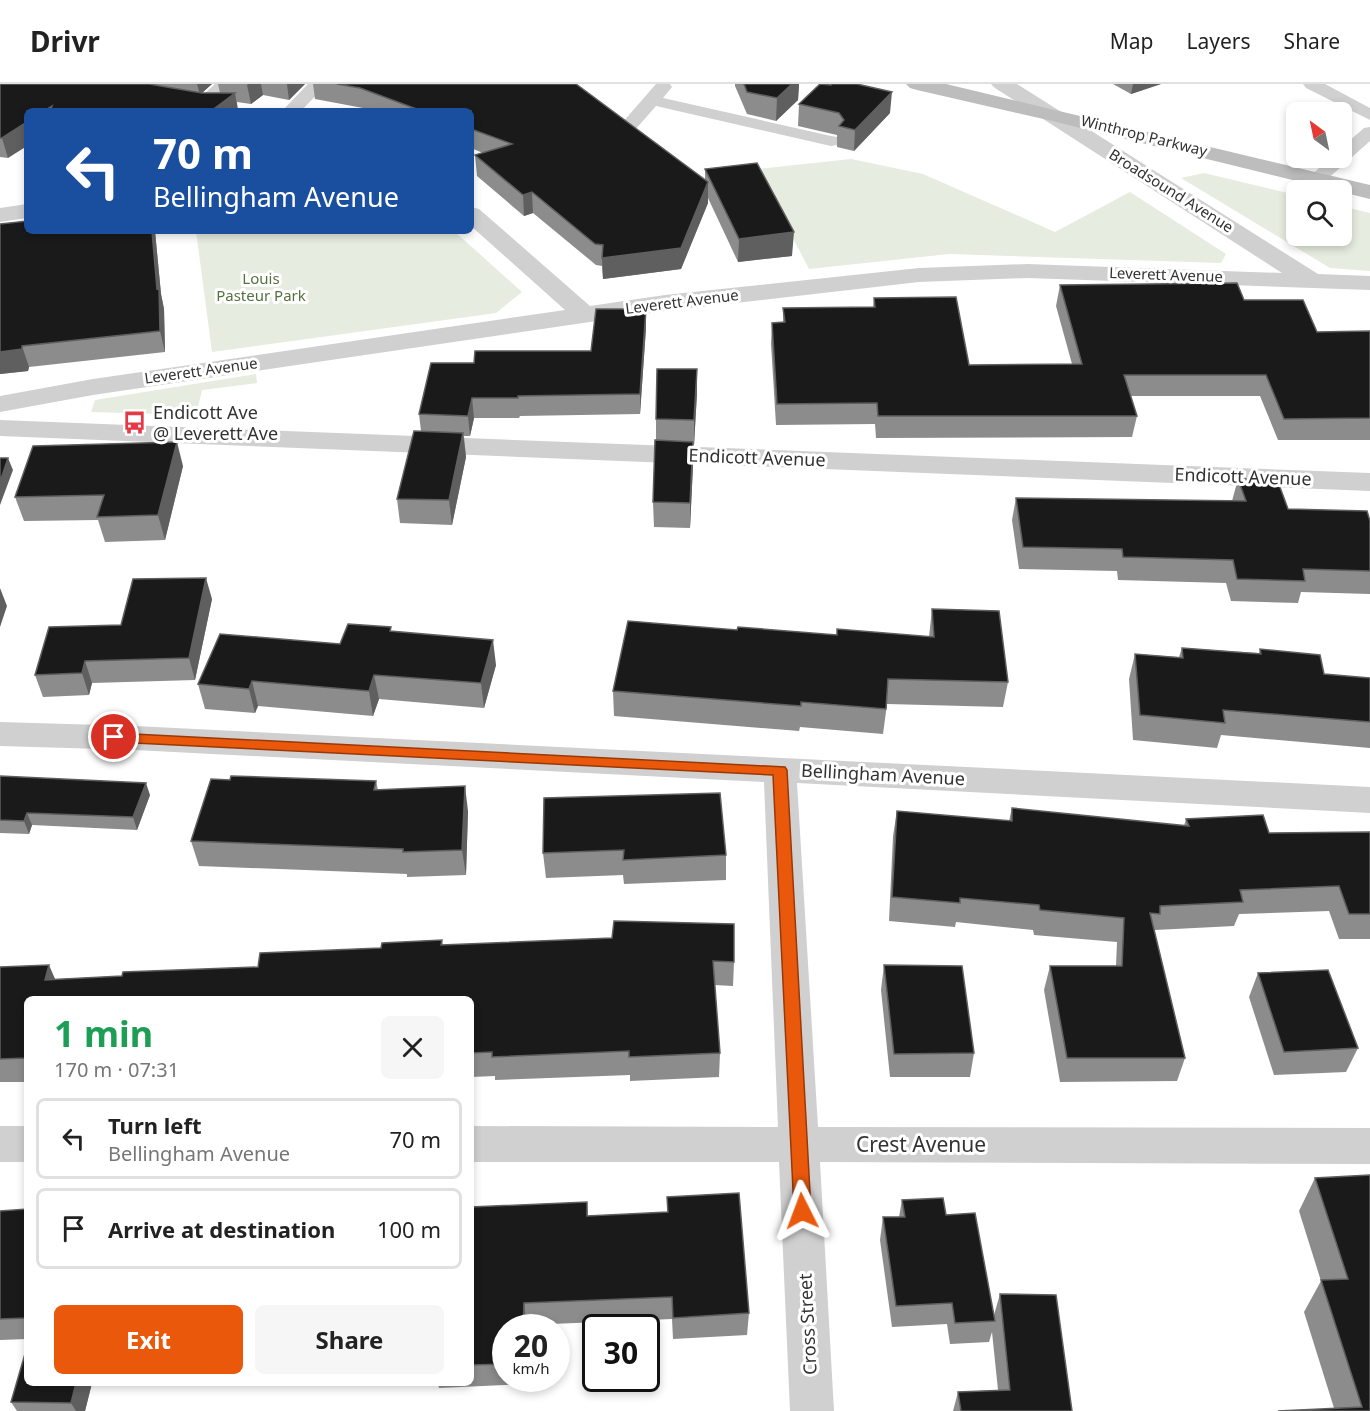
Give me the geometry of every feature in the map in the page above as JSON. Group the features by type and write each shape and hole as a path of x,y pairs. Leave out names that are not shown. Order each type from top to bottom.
{"main road":[{"name":"Winthrop Parkway","path":"917,84 1048,113 1370,192"}],"street":[{"name":"Broadsound Avenue","path":"1002,84 1310,279"},
{"path":"180,100 226,108"},
{"path":"0,215 24,212"},
{"path":"474,217 585,315"},
{"name":"Leverett Avenue","path":"0,404 93,387 710,297 947,273 1027,271 1310,279 1370,283"},
{"name":"Endicott Avenue","path":"0,428 1370,482"},
{"name":"Bellingham Avenue","path":"0,734 135,738 1370,800"},
{"name":"Cross Street","path":"780,770 812,1411"},
{"path":"0,1144 24,1144"},
{"name":"Crest Avenue","path":"474,1144 1370,1146"}],"lane":[{"path":"202,104 225,84"},
{"path":"294,108 318,84"},
{"path":"628,127 665,84"},
{"path":"1312,84 1370,115"},
{"path":"651,100 831,141"},
{"path":"781,129 796,114"},
{"path":"1316,179 1370,132"}],"green space":[{"path":"851,159 923,174 1055,232 1130,192 1226,254 1221,263 949,254 809,269 757,169"},
{"path":"1204,173 1286,193 1286,241 1181,178"},
{"path":"1352,209 1370,213 1370,271 1330,268 1294,246 1352,246"},
{"name":"Louis Pasteur Park","path":"196,234 457,234 522,292 496,313 212,352"},
{"path":"256,374 257,383 202,390 196,415 91,412 95,400"}],"building":[{"path":"0,84 149,84 202,93 235,93 215,108 51,108 52,106 24,108 24,124 0,138"},
{"path":"337,84 576,84 708,182 681,248 602,258 603,245 595,244 532,192 523,195 475,155 512,144 474,130 474,108 414,108 360,88"},
{"path":"744,84 792,84 777,98 747,92"},
{"path":"820,84 857,84 892,92 855,130 839,126 844,120 839,113 799,104"},
{"path":"757,163 794,232 739,239 705,169"},
{"path":"24,221 24,234 152,234 157,289 159,288 160,331 22,346 22,349 0,352 0,224"},
{"path":"1237,283 1244,300 1303,300 1317,332 1370,331 1370,418 1284,419 1266,375 1124,375 1137,416 878,416 877,403 777,404 772,323 785,322 783,308 875,307 874,298 956,297 969,365 1082,364 1060,285"},
{"path":"596,309 646,309 640,394 472,398 468,416 419,414 431,363 474,363 475,351 591,351"},
{"path":"657,369 697,369 694,420 656,419"},
{"path":"414,431 463,433 449,500 397,499"},
{"path":"655,440 693,442 690,503 653,502"},
{"path":"177,442 158,515 97,517 104,495 15,497 33,446"},
{"path":"0,458 8,458 0,482"},
{"path":"1238,479 1277,479 1288,509 1367,511 1370,521 1370,571 1303,569 1305,581 1237,579 1233,560 1123,557 1122,549 1023,547 1016,498 1246,501"},
{"path":"206,578 189,658 85,661 82,673 35,675 49,627 121,625 133,579"},
{"path":"932,609 999,611 1008,682 888,679 886,709 801,702 801,706 613,691 628,621 737,630 738,627 837,635 837,629 934,637"},
{"path":"348,624 391,627 390,631 493,640 481,683 374,675 369,691 252,681 249,689 198,684 220,634 340,644"},
{"path":"1182,648 1261,654 1260,649 1320,655 1324,674 1370,678 1370,722 1223,710 1225,723 1140,715 1135,654 1183,658"},
{"path":"0,776 146,783 133,817 27,813 24,821 0,820"},
{"path":"231,776 376,781 374,790 465,786 462,850 403,852 403,849 191,841 211,779 230,780"},
{"path":"720,793 726,855 623,860 624,850 543,853 544,798"},
{"path":"1012,808 1189,826 1186,819 1263,815 1269,833 1370,832 1370,914 1349,914 1339,886 1240,890 1243,902 1160,906 1160,914 1150,913 1185,1058 1067,1058 1050,966 1122,966 1124,918 1040,910 1039,905 960,898 960,903 892,897 897,811 1012,821"},
{"path":"614,921 734,924 734,962 713,961 720,1053 629,1057 629,1051 492,1057 492,1052 474,1053 474,996 24,996 24,1058 0,1059 0,967 49,965 45,980 122,976 123,972 258,967 260,953 381,948 382,943 442,940 441,945 612,938"},
{"path":"884,965 962,966 974,1053 894,1054"},
{"path":"1328,970 1358,1048 1284,1052 1258,973"},
{"path":"1370,1175 1370,1411 1278,1411 1362,1407 1321,1280 1348,1279 1315,1178"},
{"path":"739,1193 749,1313 673,1318 672,1297 524,1303 524,1314 492,1314 492,1364 474,1365 474,1207 587,1202 587,1216 668,1212 667,1197"},
{"path":"943,1198 946,1215 975,1213 995,1321 955,1323 952,1303 896,1306 883,1217 905,1217 902,1200"},
{"path":"24,1209 24,1318 0,1319 0,1211"},
{"path":"1000,1294 1056,1295 1072,1411 961,1411 958,1392 1010,1390"},
{"path":"24,1357 24,1386 75,1386 71,1403 11,1402"}],"place":[{"name":"Endicott Ave @ Leverett Ave","path":"135,423"}],"route":[{"path":"114,737 780,770 802,1211"}]}
